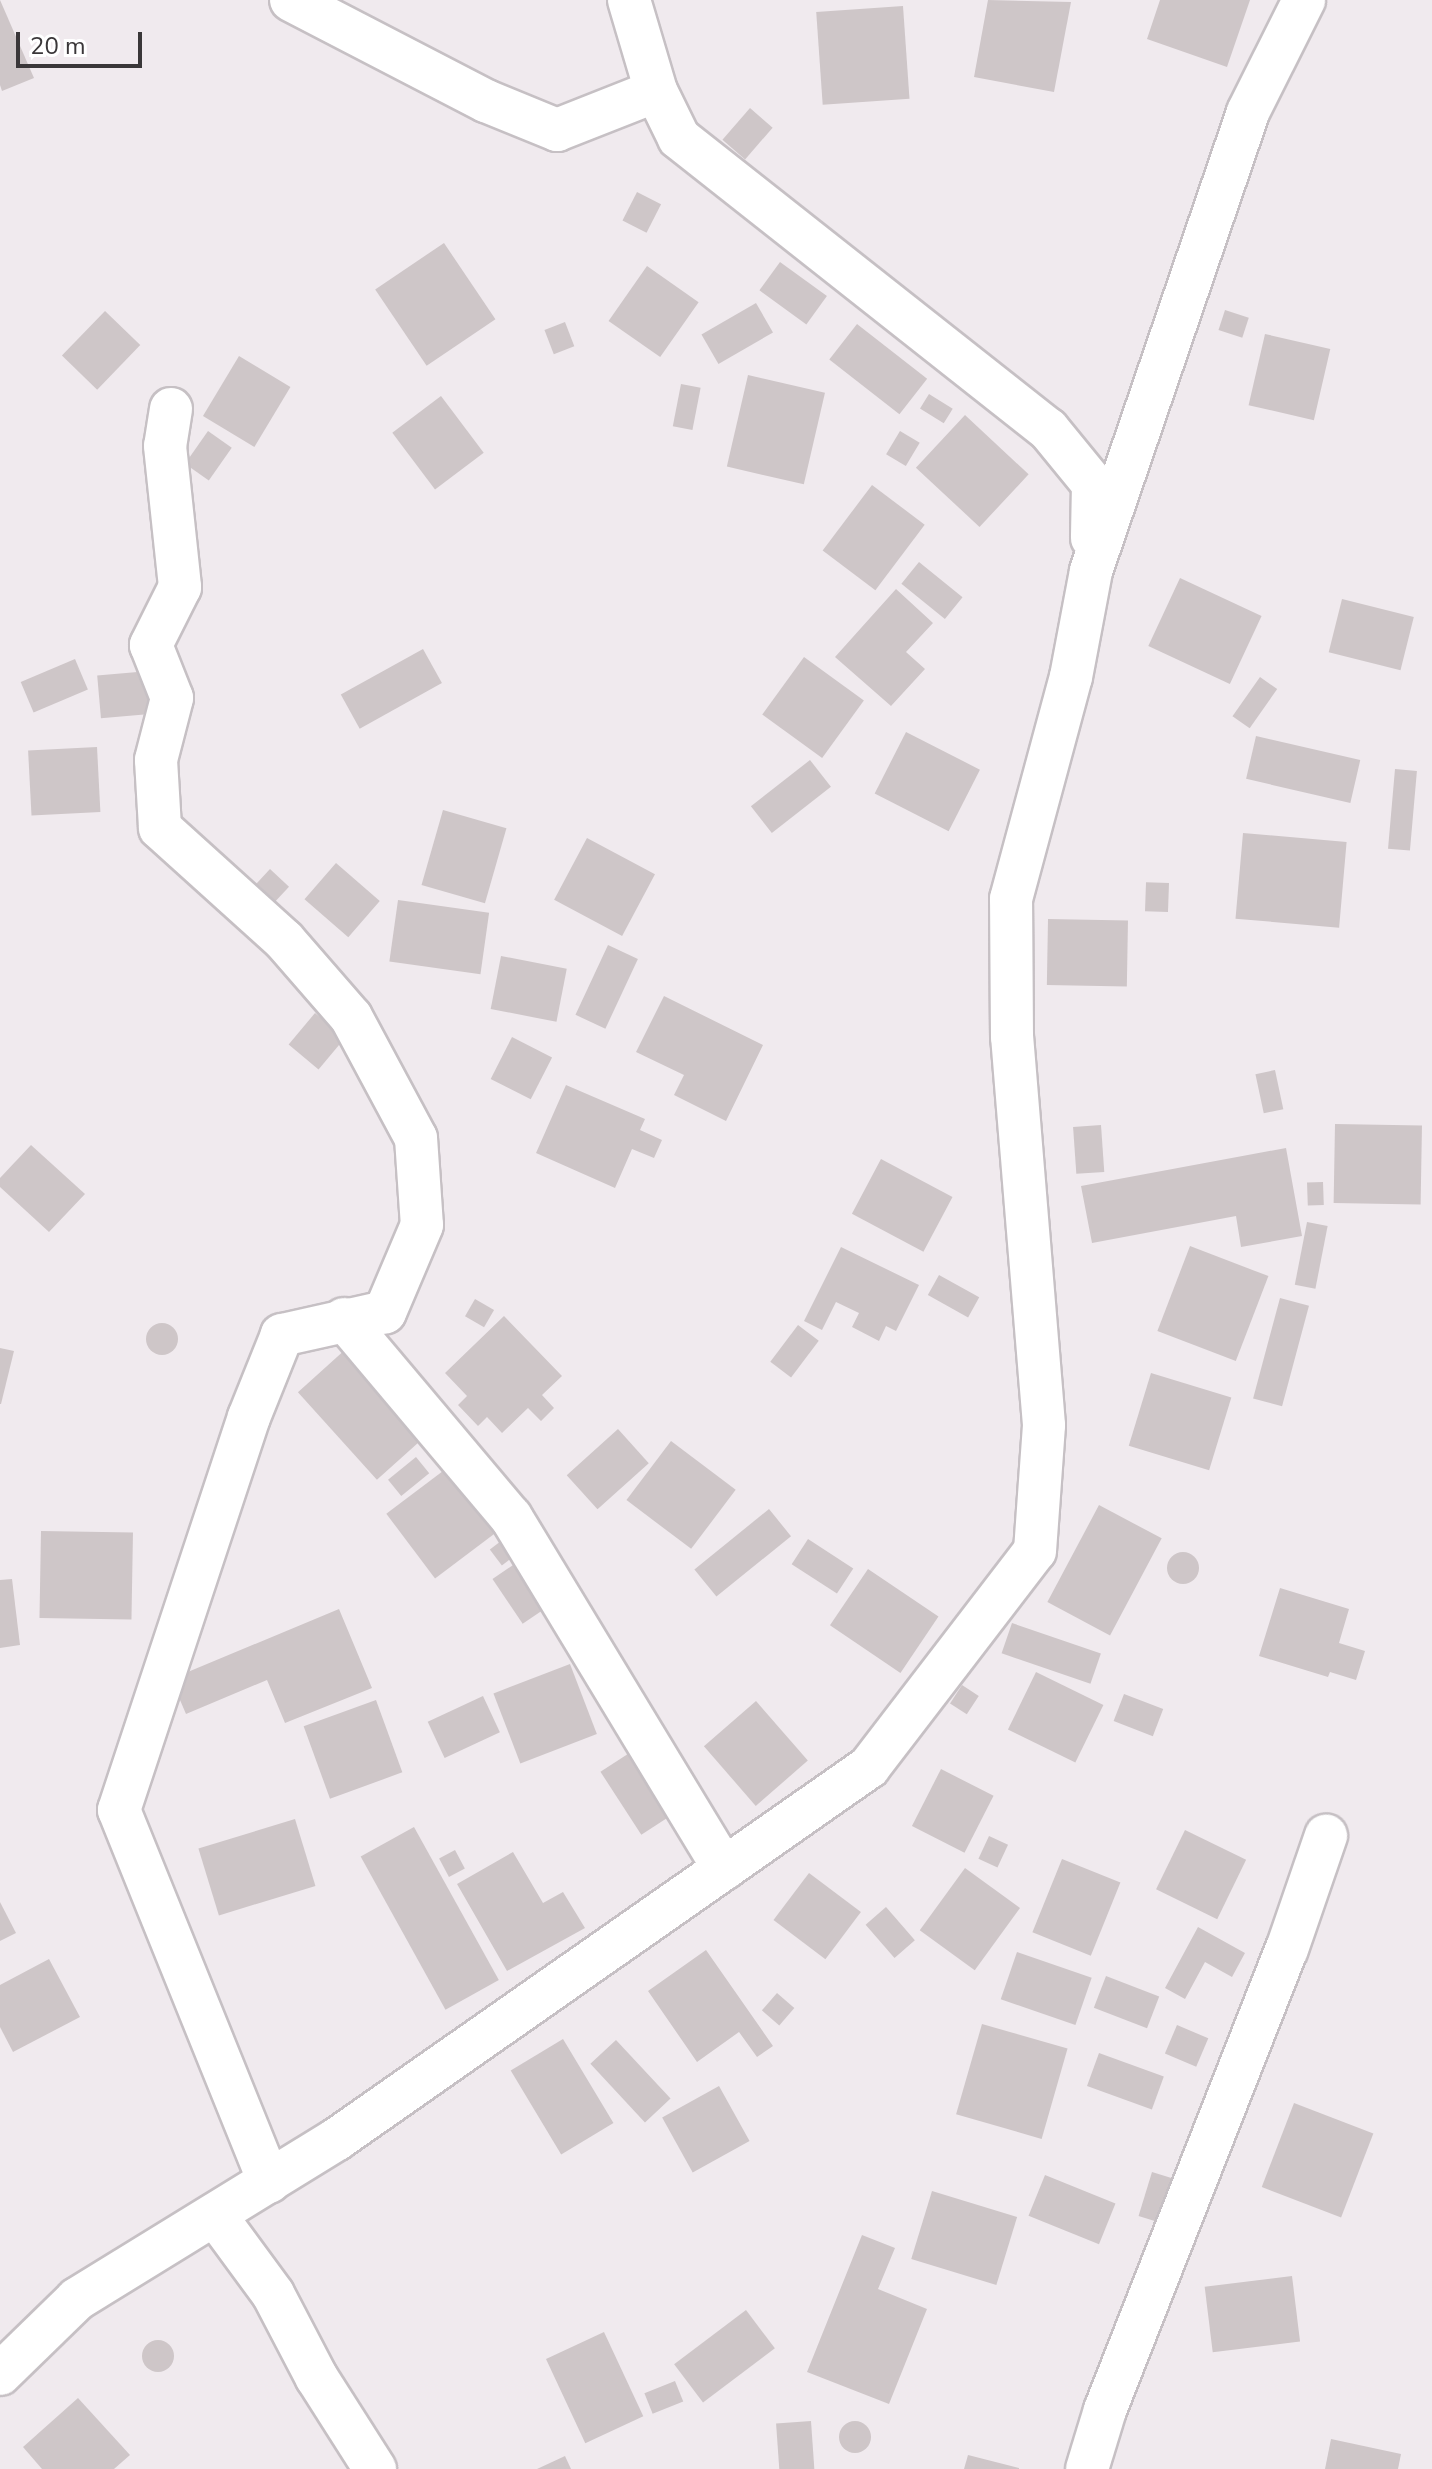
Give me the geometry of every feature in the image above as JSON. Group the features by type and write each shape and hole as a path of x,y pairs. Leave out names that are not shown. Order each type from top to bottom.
{"street":[{"path":"291,0 486,101 557,130 656,91"},
{"path":"629,0 656,91 679,138 1048,429 1093,484 1091,571"},
{"path":"0,2374 77,2299 269,2182 869,1767 1035,1551 1044,1425 1012,1037 1011,899 1071,677 1091,571 1248,112 1304,0"},
{"path":"171,409 165,446 180,587 151,645 172,698 156,760 160,828 284,940 351,1017 416,1138 422,1225 385,1312 282,1335 249,1417 119,1810 269,2182"},
{"path":"344,1319 511,1517 724,1869"},
{"path":"1087,2469 1105,2410 1287,1949 1326,1836"},
{"path":"215,2215 273,2294 317,2378 375,2469"}],"building":[{"path":"0,0 34,78 2,91 0,85"},
{"path":"988,0 1071,2 1054,92 974,77"},
{"path":"1160,0 1250,0 1227,67 1147,39"},
{"path":"903,6 909,99 823,105 816,12"},
{"path":"750,108 773,128 745,159 722,140"},
{"path":"637,192 661,204 647,233 622,221"},
{"path":"444,243 495,319 427,366 375,289"},
{"path":"780,262 827,296 806,324 759,290"},
{"path":"647,266 699,302 660,357 609,321"},
{"path":"756,303 773,332 718,364 701,334"},
{"path":"1225,310 1249,318 1242,338 1219,330"},
{"path":"105,311 140,345 97,390 62,356"},
{"path":"565,322 574,346 554,354 544,330"},
{"path":"857,324 927,379 899,414 829,359"},
{"path":"1265,334 1330,349 1314,420 1249,405"},
{"path":"239,356 290,387 254,447 203,416"},
{"path":"748,375 825,393 804,484 727,467"},
{"path":"681,384 701,388 692,430 673,426"},
{"path":"929,394 953,409 944,423 920,408"},
{"path":"441,396 484,453 435,489 392,433"},
{"path":"965,415 1029,474 980,527 916,468"},
{"path":"208,431 232,448 209,480 185,464"},
{"path":"900,431 920,443 906,466 886,454"},
{"path":"872,485 925,525 875,590 823,550"},
{"path":"919,562 963,597 945,619 901,584"},
{"path":"1180,578 1262,616 1230,684 1148,646"},
{"path":"896,589 933,623 906,652 925,669 891,706 835,657"},
{"path":"1342,599 1414,617 1400,670 1329,652"},
{"path":"423,649 442,683 360,729 341,695"},
{"path":"804,657 864,700 822,758 762,714"},
{"path":"75,659 88,689 34,712 21,682"},
{"path":"149,671 153,714 101,718 97,676"},
{"path":"1260,677 1277,689 1250,728 1232,716"},
{"path":"906,732 980,770 949,831 875,793"},
{"path":"1256,736 1360,760 1350,803 1246,779"},
{"path":"97,747 100,812 31,816 28,751"},
{"path":"810,760 831,787 772,833 751,806"},
{"path":"1395,769 1417,771 1410,851 1388,849"},
{"path":"443,810 506,828 485,903 422,885"},
{"path":"1243,833 1347,842 1339,928 1236,919"},
{"path":"587,838 655,874 622,936 554,900"},
{"path":"336,863 380,901 348,937 305,899"},
{"path":"270,869 289,887 273,904 254,887"},
{"path":"1146,882 1169,883 1168,912 1145,911"},
{"path":"398,900 489,913 480,974 389,961"},
{"path":"1048,919 1128,920 1127,986 1047,985"},
{"path":"608,945 638,959 605,1029 575,1015"},
{"path":"501,956 567,969 556,1022 491,1009"},
{"path":"664,996 763,1045 726,1121 674,1095 684,1075 636,1052"},
{"path":"315,1013 345,1038 319,1069 289,1044"},
{"path":"512,1037 552,1057 531,1099 491,1079"},
{"path":"1275,1070 1283,1109 1264,1113 1255,1074"},
{"path":"566,1085 645,1119 640,1130 662,1140 654,1158 632,1149 615,1188 536,1153"},
{"path":"1335,1124 1422,1126 1421,1205 1334,1203"},
{"path":"1101,1125 1104,1172 1076,1174 1073,1127"},
{"path":"31,1145 85,1194 49,1232 0,1187 0,1178"},
{"path":"1286,1148 1302,1236 1241,1247 1236,1216 1092,1243 1081,1186"},
{"path":"881,1159 953,1197 923,1252 852,1214"},
{"path":"1323,1182 1324,1205 1308,1206 1307,1183"},
{"path":"1307,1222 1328,1226 1315,1289 1295,1285"},
{"path":"1190,1246 1268,1276 1236,1361 1157,1331"},
{"path":"841,1247 919,1285 896,1331 886,1326 879,1341 852,1327 859,1313 836,1302 822,1330 804,1321"},
{"path":"939,1275 979,1297 968,1317 928,1295"},
{"path":"1280,1298 1309,1306 1282,1406 1253,1398"},
{"path":"475,1299 494,1310 484,1327 465,1316"},
{"path":"504,1316 562,1376 542,1395 554,1408 541,1421 528,1408 502,1433 487,1417 478,1426 458,1405 467,1396 445,1373"},
{"path":"162,1323 174,1327 178,1339 174,1351 162,1355 150,1351 146,1339 150,1327"},
{"path":"798,1325 819,1341 791,1377 770,1362"},
{"path":"0,1348 14,1351 1,1404 0,1404"},
{"path":"347,1348 426,1436 377,1480 298,1392"},
{"path":"1151,1373 1231,1398 1209,1470 1129,1446"},
{"path":"618,1429 649,1463 598,1509 567,1475"},
{"path":"671,1441 736,1490 691,1549 626,1500"},
{"path":"416,1457 429,1473 401,1496 388,1480"},
{"path":"447,1468 496,1533 435,1578 386,1514"},
{"path":"1099,1505 1162,1538 1110,1635 1047,1602"},
{"path":"769,1509 791,1536 716,1597 694,1569"},
{"path":"41,1531 133,1533 131,1620 39,1618"},
{"path":"505,1538 517,1554 502,1565 490,1549"},
{"path":"808,1539 853,1568 837,1594 792,1564"},
{"path":"1183,1552 1195,1556 1199,1568 1195,1580 1183,1584 1171,1580 1167,1568 1171,1556"},
{"path":"519,1561 549,1606 523,1624 492,1579"},
{"path":"868,1569 938,1617 900,1673 830,1625"},
{"path":"12,1579 20,1645 0,1648 0,1580"},
{"path":"1280,1588 1349,1609 1339,1643 1365,1651 1356,1680 1330,1672 1328,1677 1259,1656"},
{"path":"339,1609 372,1688 285,1723 267,1680 186,1714 171,1679"},
{"path":"1012,1623 1101,1654 1090,1684 1002,1653"},
{"path":"570,1664 597,1734 520,1763 493,1693"},
{"path":"1036,1672 1103,1705 1075,1762 1008,1730"},
{"path":"962,1685 979,1696 967,1714 950,1703"},
{"path":"1124,1694 1163,1709 1153,1736 1114,1721"},
{"path":"483,1696 500,1732 445,1758 428,1722"},
{"path":"376,1700 402,1772 330,1799 304,1726"},
{"path":"756,1701 808,1761 756,1806 704,1746"},
{"path":"634,1750 675,1813 641,1835 600,1772"},
{"path":"941,1769 994,1796 965,1853 912,1826"},
{"path":"295,1819 315,1886 219,1915 198,1849"},
{"path":"414,1827 499,1980 445,2010 361,1857"},
{"path":"1185,1830 1246,1860 1217,1919 1156,1889"},
{"path":"989,1836 1008,1845 997,1868 978,1859"},
{"path":"455,1850 465,1869 449,1877 439,1858"},
{"path":"513,1852 543,1903 563,1892 585,1928 507,1971 457,1884"},
{"path":"1062,1859 1120,1883 1091,1956 1032,1932"},
{"path":"965,1868 1020,1908 975,1970 920,1930"},
{"path":"809,1873 861,1912 825,1959 773,1920"},
{"path":"0,1902 16,1933 0,1941"},
{"path":"886,1907 915,1940 894,1958 866,1925"},
{"path":"1198,1927 1245,1953 1232,1977 1205,1962 1185,1999 1165,1988"},
{"path":"706,1950 773,2046 757,2057 739,2032 697,2062 648,1991"},
{"path":"1017,1952 1092,1978 1075,2025 1001,1999"},
{"path":"49,1959 80,2017 13,2052 0,2027 0,1985"},
{"path":"1106,1976 1159,1996 1147,2028 1094,2008"},
{"path":"777,1993 794,2008 779,2025 762,2010"},
{"path":"982,2024 1068,2049 1042,2139 956,2114"},
{"path":"1177,2025 1208,2038 1196,2067 1165,2054"},
{"path":"563,2039 613,2123 561,2154 511,2070"},
{"path":"616,2040 671,2099 645,2122 590,2064"},
{"path":"1099,2053 1164,2077 1152,2109 1087,2086"},
{"path":"719,2086 750,2141 693,2173 662,2118"},
{"path":"1294,2103 1373,2133 1341,2217 1262,2187"},
{"path":"1152,2172 1178,2180 1164,2224 1139,2216"},
{"path":"1045,2175 1115,2203 1099,2244 1029,2216"},
{"path":"932,2191 1017,2217 996,2285 911,2259"},
{"path":"862,2235 895,2248 878,2289 927,2309 889,2404 807,2372"},
{"path":"1292,2276 1300,2342 1213,2352 1205,2287"},
{"path":"746,2310 775,2348 703,2402 674,2364"},
{"path":"604,2332 643,2416 585,2443 546,2359"},
{"path":"158,2340 170,2344 174,2356 170,2368 158,2372 146,2368 142,2356 146,2344"},
{"path":"675,2381 683,2401 653,2414 644,2393"},
{"path":"78,2398 130,2455 114,2469 42,2469 23,2447"},
{"path":"811,2421 814,2469 779,2469 776,2423"},
{"path":"855,2421 867,2425 871,2437 867,2449 855,2453 843,2449 839,2437 843,2425"},
{"path":"1331,2439 1401,2454 1398,2469 1325,2469"},
{"path":"968,2455 1019,2468 1019,2469 964,2469"},
{"path":"565,2456 571,2469 537,2469"}]}
